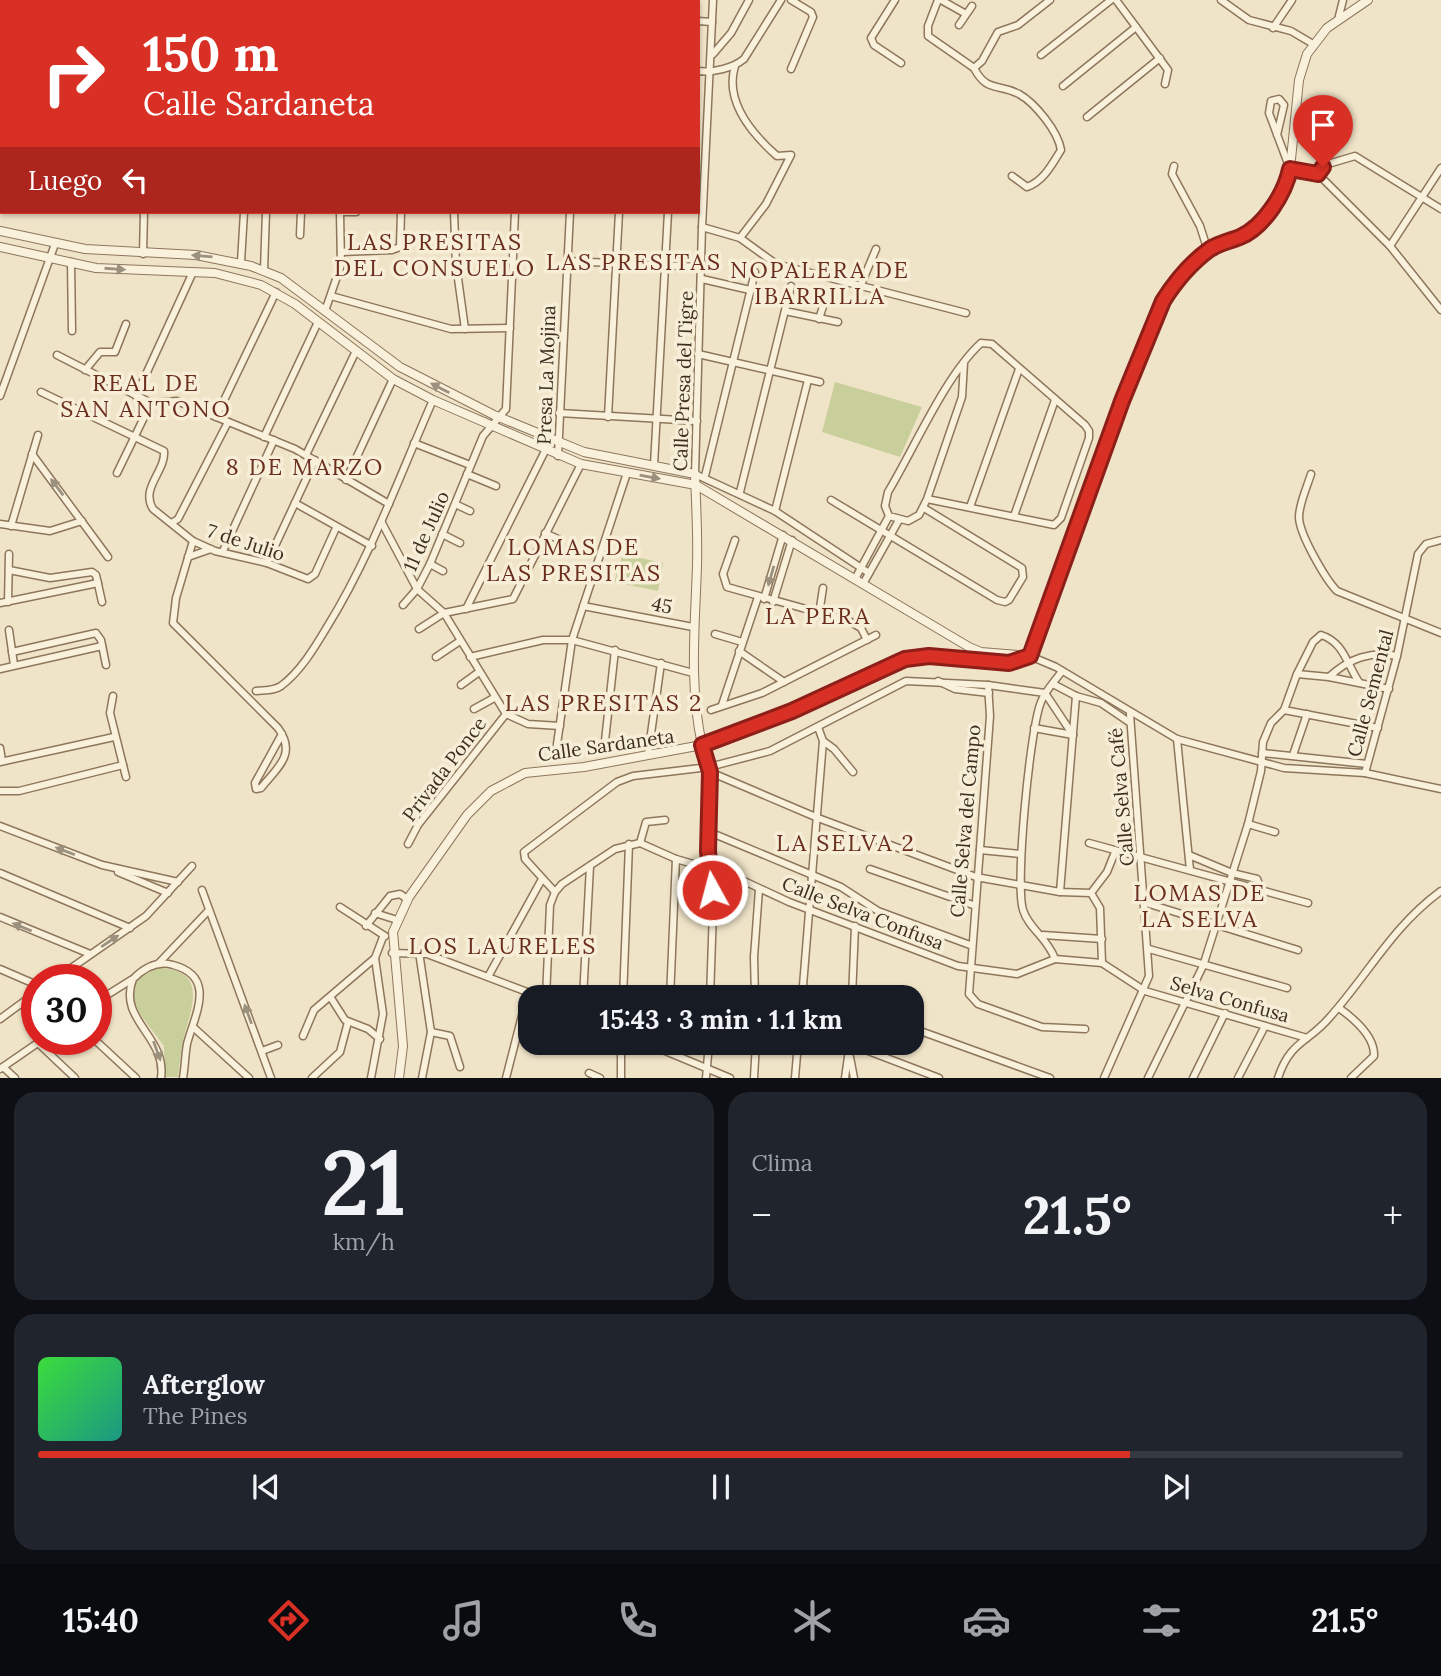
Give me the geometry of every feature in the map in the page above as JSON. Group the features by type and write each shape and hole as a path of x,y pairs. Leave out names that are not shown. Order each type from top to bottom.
{"street":[{"name":"Calle Presa del Tigre","path":"709,767 703,748 693,673 693,627 697,551 696,485 700,475 697,421 702,227 713,54 713,0"},
{"path":"713,54 731,33 749,0"},
{"path":"740,238 766,204 791,155 776,156 755,137 736,102 731,84 735,66 752,49 781,0"},
{"path":"791,0 811,12 814,18 791,69"},
{"path":"895,0 871,38 874,45 901,63"},
{"path":"966,14 939,0 928,26 928,36 974,68 984,83 1017,93 1031,104 1060,143 1061,150 1051,166 1033,185 1027,187 1012,176"},
{"path":"974,68 982,61 998,32 1018,25 1049,0"},
{"path":"1041,55 1111,0"},
{"path":"1116,0 1166,66 1169,77 1165,84"},
{"path":"1221,0 1249,20 1291,31 1313,44"},
{"path":"1273,28 1292,0"},
{"path":"1338,20 1343,0"},
{"path":"1034,657 1122,401 1163,301 1173,285 1208,251 1250,231 1279,198 1295,170 1302,65 1313,44 1338,20 1368,0"},
{"path":"959,25 972,6"},
{"path":"700,21 712,22"},
{"path":"1063,86 1136,27"},
{"path":"1087,117 1160,58"},
{"path":"700,71 711,73 722,67 735,66"},
{"path":"1277,135 1284,105 1279,99 1271,101 1269,113 1277,135 1295,170"},
{"path":"700,114 708,115"},
{"path":"1315,173 1347,156 1362,159 1441,209"},
{"path":"1174,166 1172,174 1200,226 1208,251"},
{"path":"1390,246 1441,168"},
{"path":"1295,170 1315,173 1390,246 1440,307"},
{"path":"143,254 144,214"},
{"path":"241,262 244,214"},
{"path":"264,270 266,214"},
{"path":"300,235 301,214"},
{"path":"325,311 338,277 341,251 340,214"},
{"path":"341,251 392,250 400,247 401,214"},
{"path":"454,214 456,264 465,329"},
{"path":"501,418 506,409 515,214"},
{"name":"Presa La Mojina","path":"558,456 570,214"},
{"path":"608,417 619,214"},
{"path":"654,465 668,214"},
{"path":"702,227 740,238 776,264 965,313"},
{"path":"0,231 55,244 113,253 196,255 241,262 264,270 281,278 400,368 559,444 700,475 740,492 775,511 869,573"},
{"path":"0,396 55,244"},
{"path":"0,247 115,270 193,272 238,277 276,292 355,353 393,379 433,400 545,451 581,464 696,485 970,647 981,652 1034,657 1050,664 1130,714 1177,739 1284,768 1364,773 1441,789"},
{"path":"860,287 876,250"},
{"path":"567,261 702,267"},
{"path":"71,262 72,331"},
{"path":"136,396 193,272"},
{"path":"700,475 733,363 755,272"},
{"path":"702,279 750,290"},
{"path":"740,492 791,286"},
{"path":"216,417 276,292"},
{"path":"331,296 440,327 510,328"},
{"path":"819,318 826,297"},
{"path":"785,311 838,322"},
{"path":"264,437 318,322"},
{"path":"85,370 100,352 115,352 127,324"},
{"path":"859,581 861,568 889,516 885,498 964,363 978,346 989,342 1089,431 1061,518 1049,526 971,506 927,499"},
{"path":"306,455 355,353"},
{"path":"698,354 820,382"},
{"path":"57,355 151,403 177,401 274,440 315,460 389,504"},
{"path":"889,516 908,521 924,508 962,397 964,363"},
{"path":"971,506 1019,369"},
{"path":"0,385 10,373"},
{"path":"346,480 393,379"},
{"path":"775,511 808,380"},
{"path":"41,392 135,437"},
{"path":"256,691 273,690 282,685 303,663 356,576 372,546 433,400"},
{"path":"1014,516 1055,400"},
{"path":"117,473 151,403"},
{"path":"559,414 697,421"},
{"name":"11 de Julio","path":"403,606 417,589 430,564 483,436 501,418"},
{"path":"173,522 178,519 229,422"},
{"path":"10,526 38,435"},
{"name":"7 de Julio","path":"135,437 164,451 165,457 149,497 153,509 173,522 192,541 211,549 267,563 306,579 315,574 336,528"},
{"path":"223,551 274,440"},
{"path":"414,443 470,465"},
{"path":"466,609 545,451"},
{"path":"32,454 108,557"},
{"path":"267,563 315,460"},
{"path":"419,629 444,613 510,602 581,464"},
{"path":"556,751 572,640 627,473"},
{"path":"467,474 496,486"},
{"path":"1311,474 1299,514 1300,527 1328,582 1337,591 1441,633"},
{"path":"831,500 997,600 1009,600 1023,577 1021,568 924,508"},
{"path":"295,503 372,546"},
{"path":"455,504 470,511"},
{"path":"859,581 869,573 899,520"},
{"path":"0,524 50,531 82,521"},
{"path":"382,523 417,589 444,613 506,714 528,724 559,726"},
{"path":"545,533 560,540"},
{"path":"442,534 460,542"},
{"path":"722,705 742,642 783,535"},
{"path":"735,540 723,578 727,587 855,624 866,640"},
{"path":"773,602 792,540"},
{"name":"Calle Semental","path":"1364,773 1389,690 1406,621 1418,554 1426,544 1441,540"},
{"path":"192,541 176,598 173,623 282,734 288,747 286,755 261,788 256,789 255,783 282,734"},
{"path":"188,557 211,549"},
{"path":"9,554 4,603 98,583"},
{"path":"430,564 443,570"},
{"path":"9,570 50,579 92,572 98,583 102,602"},
{"path":"819,614 823,588"},
{"name":"45","path":"583,606 693,627"},
{"path":"9,630 14,665"},
{"path":"12,652 91,633 99,636 106,665"},
{"path":"715,634 742,642"},
{"path":"711,709 762,693 876,635"},
{"path":"1149,1077 1203,965 1248,824 1262,753 1271,723 1284,710 1297,674 1313,642 1321,635 1332,638 1350,662 1359,682"},
{"path":"470,657 543,640 572,640 693,673"},
{"path":"436,657 460,641"},
{"path":"0,668 102,646"},
{"path":"604,750 615,650"},
{"path":"739,651 784,682"},
{"path":"1329,677 1350,662 1376,652 1397,656"},
{"name":"Calle Sardaneta","path":"399,1077 403,1046 397,953 393,932 397,920 407,899 467,814 504,782 525,773 577,768 703,748 905,659 929,656 1009,663 1034,657"},
{"path":"648,755 661,663"},
{"path":"1062,671 1045,693 1034,728 1021,854 1023,911 1034,928 1043,935 1055,959 1102,962 1100,908 1091,893"},
{"path":"461,685 480,672"},
{"path":"1297,674 1359,682 1389,690"},
{"path":"555,892 525,859 525,850 617,782 633,776 709,767 770,751 906,681 936,680 988,689 1045,693"},
{"path":"1053,684 1076,696 1101,702 1129,722"},
{"name":"Calle Selva del Campo","path":"988,689 969,994 972,1001 1042,1027 1085,1029"},
{"path":"1045,693 1073,735"},
{"path":"113,696 110,713 125,777"},
{"path":"1060,892 1076,696"},
{"path":"474,709 494,698"},
{"path":"1284,710 1378,728"},
{"name":"Privada Ponce","path":"408,844 418,825 506,714"},
{"name":"Calle Selva Café","path":"1104,1077 1145,991 1149,976 1146,903 1130,714"},
{"path":"1293,755 1307,714"},
{"path":"803,985 823,741 818,727"},
{"path":"1034,728 1073,735"},
{"path":"0,748 1,762 114,737"},
{"path":"1177,739 1190,870"},
{"path":"823,741 834,749 853,772"},
{"path":"1262,753 1367,764"},
{"path":"0,791 19,791 123,765"},
{"path":"709,767 818,818 976,877 1060,892 1091,893"},
{"path":"709,767 707,831 713,910 710,985"},
{"path":"640,843 643,826 648,821 665,820"},
{"path":"1248,824 1275,832"},
{"path":"0,825 168,893"},
{"path":"707,831 841,887 870,907 970,945"},
{"name":"Calle Selva Confusa","path":"629,844 640,843 676,859 731,875 810,910 969,968 1017,974 1055,959"},
{"path":"1088,843 1308,904"},
{"path":"545,985 551,905 555,892 615,849 629,844 624,985"},
{"path":"980,850 1021,854"},
{"path":"1091,893 1107,872 1115,852"},
{"path":"1189,855 1232,873 1257,879 1262,891"},
{"path":"671,985 676,859"},
{"path":"102,865 178,882"},
{"path":"76,964 130,928 168,893 192,866"},
{"path":"584,985 590,866"},
{"path":"870,869 973,905"},
{"path":"0,873 130,928"},
{"path":"489,975 542,879"},
{"path":"755,985 758,889"},
{"path":"202,890 271,1077"},
{"path":"1278,1077 1289,1052 1339,1007 1369,972 1395,931 1441,891"},
{"path":"366,926 374,913 396,894 407,899"},
{"path":"1146,903 1298,950"},
{"path":"340,907 383,937"},
{"path":"112,992 158,964 209,910"},
{"path":"374,913 397,920"},
{"path":"0,917 90,954"},
{"path":"853,985 855,926"},
{"path":"371,1077 380,1038 383,1007 375,958 383,937 393,932"},
{"path":"1043,935 1101,939"},
{"path":"1149,949 1287,988"},
{"path":"416,952 430,1032 422,1077"},
{"path":"397,953 416,952 489,975 518,988"},
{"path":"303,1036 314,1010 331,998 354,973 375,958"},
{"name":"Selva Confusa","path":"1102,962 1145,991 1307,1038"},
{"path":"158,964 179,967 194,979 200,996 188,1042 184,1074 192,1077"},
{"path":"0,970 21,979"},
{"path":"133,979 129,989 130,1009 159,1049 161,1077"},
{"path":"331,998 348,1022 368,1029 380,1038"},
{"path":"1,1016 21,1003"},
{"path":"1339,1007 1359,1024 1375,1050 1374,1056 1351,1077"},
{"path":"1193,1077 1225,1013"},
{"path":"312,1077 340,1052 348,1022"},
{"path":"1238,1077 1265,1026"},
{"path":"193,1027 249,1077"},
{"path":"506,1077 518,1031"},
{"path":"430,1032 450,1036 460,1067"},
{"path":"924,1032 1050,1077"},
{"path":"262,1051 278,1045"},
{"path":"15,1077 2,1068 21,1054"},
{"path":"54,1055 75,1077"},
{"path":"111,1055 135,1077"},
{"path":"621,1055 621,1077"},
{"path":"673,1055 730,1077"},
{"path":"706,1077 708,1055"},
{"path":"754,1077 755,1055"},
{"path":"796,1077 797,1055"},
{"path":"845,1077 849,1055"},
{"path":"849,1055 853,1077"},
{"path":"880,1055 939,1077"},
{"path":"589,1073 600,1077"}],"green space":[{"path":"835,382 922,407 900,457 822,432"},
{"path":"623,554 663,563 658,591 614,582"},
{"path":"159,968 174,970 184,975 193,990 178,1077 164,1077 164,1046 141,1015 133,994 136,984 144,975"}],"district":[{"name":"LAS PRESITAS DEL CONSUELO","path":"435,254"},
{"name":"LAS PRESITAS","path":"634,261"},
{"name":"NOPALERA DE IBARRILLA","path":"820,282"},
{"name":"REAL DE SAN ANTONO","path":"146,395"},
{"name":"8 DE MARZO","path":"305,466"},
{"name":"LOMAS DE LAS PRESITAS","path":"574,559"},
{"name":"LA PERA","path":"818,615"},
{"name":"LAS PRESITAS 2","path":"604,702"},
{"name":"LA SELVA 2","path":"846,842"},
{"name":"LOMAS DE LA SELVA","path":"1200,905"},
{"name":"LOS LAURELES","path":"503,945"}],"route":[{"path":"712,890 707,831 710,772 702,745 792,711 877,669 905,659 929,656 1009,663 1030,656 1122,401 1163,301 1173,285 1208,251 1219,244 1241,237 1262,219 1279,198 1290,169 1318,174 1323,167"}]}
